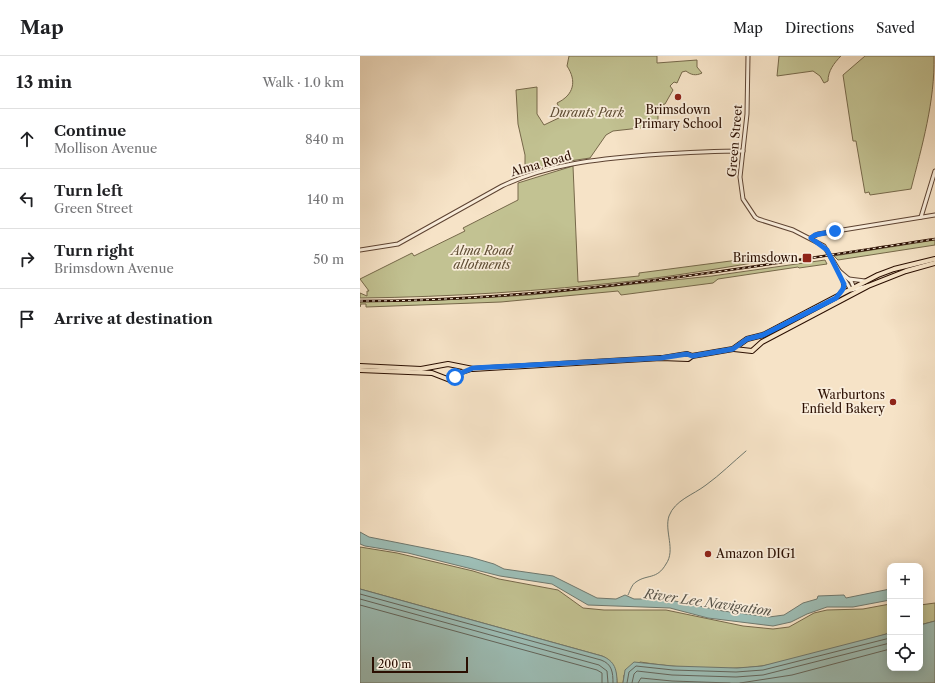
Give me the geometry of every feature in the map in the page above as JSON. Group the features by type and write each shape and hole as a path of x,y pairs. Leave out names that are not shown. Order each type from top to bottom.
{"main road":[{"path":"360,366 412,370 444,366 448,364 473,368 661,358 683,359 733,349 752,351 776,334 866,281 894,269 935,259"},
{"path":"733,349 744,343 747,339 763,335 853,290 868,286 906,271 935,263"},
{"path":"752,338 756,341 757,347"},
{"path":"744,343 744,347 747,350"},
{"path":"443,376 442,370 444,366"},
{"path":"454,366 457,372 455,377"},
{"path":"360,370 396,373 432,373 448,379 473,368"}],"street":[{"name":"Green Street","path":"748,56 747,114 740,178 740,188 743,199 755,217 793,230 811,238 825,248 842,278 853,290"},
{"name":"Alma Road","path":"360,250 398,244 516,179 552,168 574,163 612,158 743,151"},
{"path":"921,217 935,171"},
{"path":"811,238 818,234 935,215"},
{"name":"Green Street","path":"838,270 849,279 853,290"},
{"path":"836,298 844,289 842,278"},
{"path":"849,279 866,281"}],"green space":[{"name":"Durants Park","path":"569,56 657,56 657,63 697,60 697,67 702,73 696,75 686,71 682,72 677,83 674,82 670,86 673,90 665,104 657,106 661,111 658,114 658,122 676,124 613,131 606,135 590,158 563,162 525,173 525,155 518,124 516,90 537,87 537,114 544,125 563,116 557,103 567,96 572,87 572,77 567,66"},
{"path":"779,56 841,56 832,67 828,81 824,83 820,76 813,71 777,76"},
{"path":"865,56 934,56 934,73 930,107 911,189 870,195 869,192 865,193 856,141 853,141 843,75"},
{"name":"Alma Road allotments","path":"573,166 578,282 639,276 639,273 784,254 784,258 670,276 598,285 462,295 360,298 360,293 367,296 367,291 369,291 360,279 412,253 414,256 465,231 463,228 518,200 518,183"},
{"path":"935,240 935,245 838,260 834,256"},
{"path":"825,260 827,264 718,279 713,283 621,295 618,291 501,302 366,307 366,304 361,304 360,307 360,302 443,300 530,295 712,276"},
{"path":"360,547 397,553 473,571 499,579 558,590 583,608 604,610 666,610 743,626 773,629 789,627 814,613 827,610 863,609 887,605 887,634 810,656 748,668 701,668 640,662 624,675 623,683 617,683 612,663 602,656 360,589"},
{"path":"935,603 935,621 923,624 923,605"}],"water":[{"path":"360,532 369,537 470,557 494,564 504,569 553,576 597,598 616,599 625,595 634,599 665,599 723,611 769,617 784,615 803,603 817,599 818,596 844,595 846,598 887,590 887,601 853,607 827,607 807,614 791,622 773,626 708,618 670,608 588,605 552,584 500,576 408,553 360,544"},
{"path":"360,589 602,656 610,660 614,666 617,683 360,683"},
{"path":"935,621 935,683 623,683 625,670 634,662 673,666 737,668 762,666 887,634 887,671 923,671 923,624"}],"waterway":[{"path":"628,595 635,583 655,575 663,569 669,559 670,547 668,522 669,516 675,506 685,498 701,489 746,451"}],"railway":[{"path":"360,301 433,300 577,289 649,281 935,239"}],"place":[{"name":"Brimsdown Primary School","path":"678,97"},
{"name":"Brimsdown","path":"807,258"},
{"name":"Warburtons Enfield Bakery","path":"893,402"},
{"name":"Amazon DIG1","path":"708,554"}],"route":[{"path":"455,377 473,368 553,365 661,358 687,354 692,356 714,354 733,349 744,343 749,338 756,338 763,335 836,298 844,289 842,278 827,250 822,244 811,238 815,235 835,231"}],"water label":[{"name":"River Lee Navigation","path":"708,602"}]}
